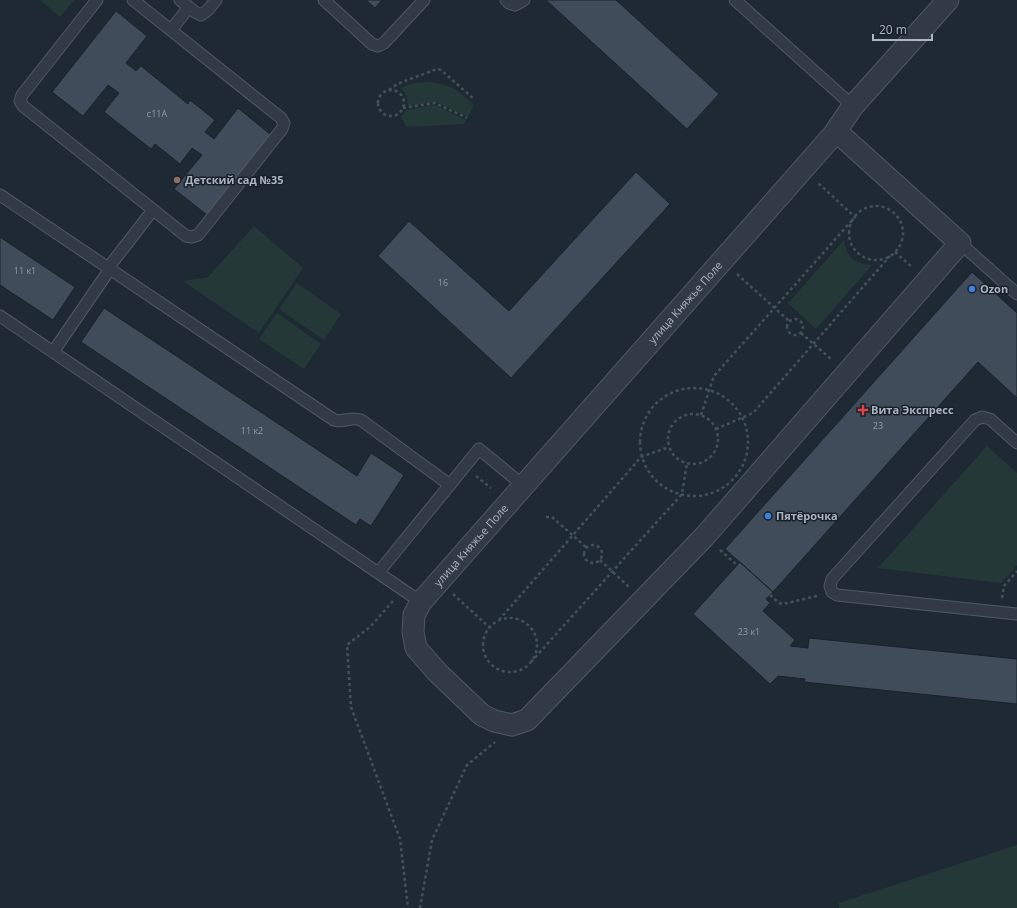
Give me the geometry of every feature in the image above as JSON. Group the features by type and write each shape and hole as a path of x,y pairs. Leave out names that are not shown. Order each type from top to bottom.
{"street":[{"name":"улица Княжье Поле","path":"948,0 853,106 836,131 803,169 421,602 414,616 412,632 416,648 438,673 482,715 494,721 512,725 527,720 705,536 960,243"},
{"path":"836,131 960,243"}],"lane":[{"path":"97,0 22,95 20,101 23,106 153,210 186,236 192,237 198,235 282,129 284,123 281,118 133,0"},
{"path":"180,0 194,12 201,15 208,10 216,0"},
{"path":"324,0 372,44 378,46 384,43 424,0"},
{"path":"506,0 515,5 524,0"},
{"path":"735,0 853,106"},
{"path":"171,30 189,7"},
{"path":"0,195 334,420 339,422 357,419 360,420 450,485"},
{"path":"53,352 109,268 153,210"},
{"path":"960,243 1017,294"},
{"path":"0,316 421,602"},
{"path":"1017,443 990,419 982,417 975,420 832,579 830,586 832,592 837,595 1017,614"},
{"path":"378,573 479,449 524,486"}],"path":[{"path":"389,90 400,93 404,104 399,114 388,116 383,113 378,103 380,97 384,93 397,84 437,70 441,70 474,99"},
{"path":"403,108 435,103 466,118"},
{"path":"803,169 855,217"},
{"path":"701,415 714,376 855,217 865,209 874,206 890,210 897,216 903,233 897,250 890,256 753,413 716,428"},
{"path":"855,217 850,228 849,237 857,252 873,260 890,256"},
{"path":"722,261 789,321"},
{"path":"793,318 801,320 804,328 801,332 798,335 789,333 787,325 789,321 793,318"},
{"path":"801,332 847,373"},
{"path":"699,387 710,390 716,392 731,402 742,417 748,434 747,452 741,470 729,484 713,493 695,496 677,494 661,485 649,472 642,457 639,439 643,422 652,407 665,395 681,388 699,387"},
{"path":"689,414 701,415 705,416 716,428 718,437 717,445 714,453 708,459 700,463 687,463 676,458 669,447 667,436 674,421 681,416 689,414"},
{"path":"669,447 642,457 499,620 486,632 483,640 483,649 491,664 498,669 511,671 524,668 531,662 682,494 687,463"},
{"path":"546,517 552,517 586,548"},
{"path":"595,545 599,548 602,551 600,560 596,563 587,561 584,552 586,548 595,545"},
{"path":"600,560 644,600"},
{"path":"999,612 1004,586 1017,571"},
{"path":"439,582 490,628"},
{"path":"403,590 371,626 347,645 351,707 400,839 408,908"},
{"path":"770,595 783,604 832,592"},
{"path":"499,620 507,618 516,619 524,622 530,628 535,636 536,645 535,654 531,662"},
{"path":"420,908 432,840 467,765 500,738"}],"green space":[{"path":"40,0 74,0 60,17"},
{"path":"432,82 455,89 474,105 468,117 436,102 408,106 406,96 400,88 415,83"},
{"path":"433,105 466,120 464,124 406,127 401,117 407,110"},
{"path":"254,226 303,268 259,333 183,281 208,277"},
{"path":"844,240 847,251 852,258 861,263 872,265 816,329 788,303"},
{"path":"297,283 341,314 324,340 279,309"},
{"path":"277,313 321,344 304,369 259,339"},
{"path":"987,446 1017,473 1017,565 1001,583 878,568"},
{"path":"1017,845 1017,908 839,908 839,903"}],"building":[{"path":"366,0 382,0 375,8"},
{"path":"546,0 616,0 719,94 687,129"},
{"path":"116,11 147,36 126,63 136,71 141,66 188,104 190,100 215,120 205,132 214,139 238,108 271,135 207,215 174,189 202,155 192,148 180,164 155,144 151,149 104,112 119,93 108,85 83,116 52,92"},
{"path":"636,172 670,204 511,378 378,256 409,221 509,311"},
{"path":"0,237 75,287 53,320 0,285"},
{"path":"972,272 1017,313 1017,398 978,362 773,592 725,549"},
{"path":"104,308 357,476 371,453 404,475 371,526 360,519 356,525 81,342"},
{"path":"740,562 773,592 766,599 770,603 763,611 795,640 790,646 808,648 809,638 1017,659 1017,704 804,682 805,679 778,676 770,684 693,614"}],"place":[{"name":"Детский сад №35","path":"177,180"},
{"name":"Ozon","path":"972,289"},
{"name":"Вита Экспресс","path":"863,410"},
{"name":"Пятёрочка","path":"768,516"}]}
